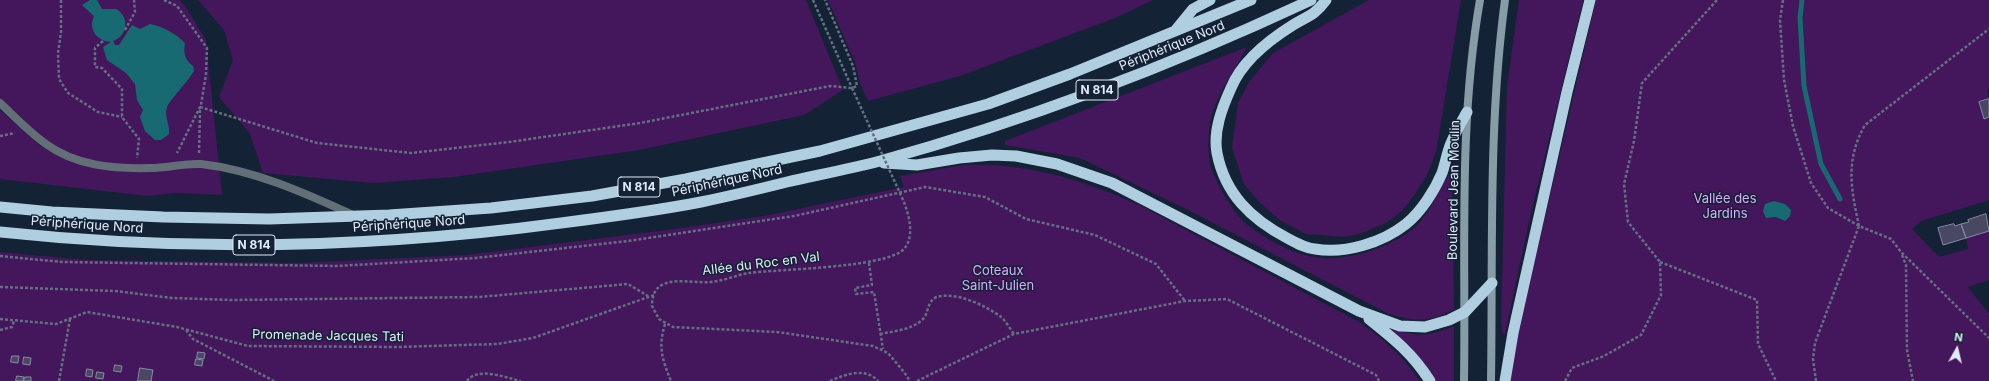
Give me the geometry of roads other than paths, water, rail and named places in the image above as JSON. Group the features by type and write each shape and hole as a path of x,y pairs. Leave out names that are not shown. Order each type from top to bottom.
{"highway":[{"path":"1174,33 1192,9 1210,0"},
{"name":"Périphérique Nord","path":"0,207 52,212 162,217 269,218 354,216 491,208 592,196 686,179 820,151 988,104 1070,74 1174,33 1251,0"},
{"name":"Périphérique Nord","path":"0,232 48,237 163,244 269,245 399,241 507,231 699,202 876,162 979,131 1073,100 1236,35 1311,0"},
{"path":"1326,0 1318,11 1294,24 1268,42 1241,70 1231,87 1218,122 1217,152 1222,170 1232,192 1241,204 1258,221 1300,245 1314,249 1353,248 1392,233 1407,223 1436,185 1452,141 1468,112"},
{"path":"1505,381 1514,325 1590,0"},
{"path":"876,162 917,165 959,158 992,155 1016,156 1057,164 1112,183 1359,311 1400,326 1412,328 1436,324 1465,312 1492,283"},
{"path":"1359,311 1403,346 1418,363 1430,381"}],"main road":[{"name":"Boulevard Jean Moulin","path":"1464,381 1466,142 1476,25 1480,0"},
{"path":"1490,381 1494,145 1501,29 1505,0"}],"lane":[{"path":"0,103 47,145 79,161 112,168 170,168 199,164 226,168 301,191 354,216"}],"waterway":[{"path":"1802,0 1800,18 1804,86 1821,164 1840,199"}],"park label":[{"name":"Vallée des Jardins","path":"1725,206"},
{"name":"Coteaux Saint-Julien","path":"998,278"}]}
